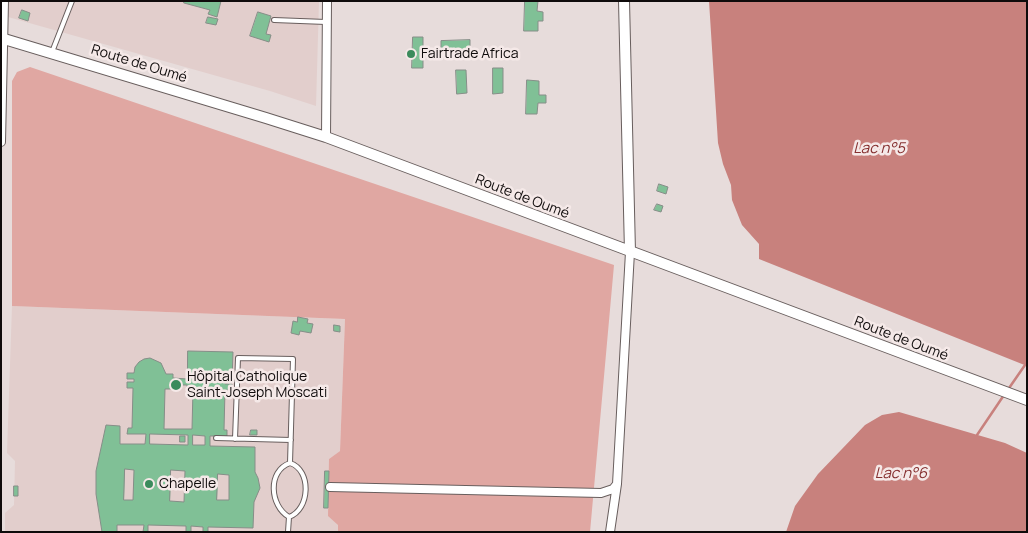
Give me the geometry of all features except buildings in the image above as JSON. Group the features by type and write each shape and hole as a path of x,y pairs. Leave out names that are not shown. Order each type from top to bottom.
{"main road":[{"path":"624,1 630,252"},
{"name":"Route de Oumé","path":"2,38 326,137 1027,400"}],"street":[{"path":"1,142 4,1"},
{"path":"326,137 327,1"},
{"path":"610,532 617,484 630,252"},
{"path":"330,487 602,493 613,489 617,484"}],"lane":[{"path":"52,52 72,1"},
{"path":"274,20 326,22"},
{"path":"235,439 238,358 293,359 290,463"},
{"path":"216,438 291,440"},
{"path":"290,463 297,465 302,472 306,488 302,506 295,514 289,517 282,513 277,506 273,488 278,472 290,463"},
{"path":"288,532 289,517"}],"shaded area":[{"path":"1,1 319,1 316,106 270,91 1,15"},
{"path":"30,67 614,265 590,532 338,532 338,525 328,516 329,459 340,451 345,319 12,306 12,81 17,72"},
{"name":"Hôpital Catholique Saint-Joseph Moscati","path":"12,306 345,319 340,451 329,459 330,487 328,508 338,525 338,532 5,532 5,513 14,505 15,461 7,453"}],"water":[{"name":"Lac n°5","path":"709,1 1027,1 1027,366 759,259 759,244 742,225 732,200 731,185 718,143"},
{"name":"Lac n°6","path":"899,412 1005,443 1027,453 1027,532 786,532 795,506 818,474 865,425 882,415"}],"waterway":[{"path":"1007,391 1025,365"},
{"path":"977,435 1004,395"}],"place":[{"name":"Fairtrade Africa","path":"411,54"},
{"name":"Hôpital Catholique Saint-Joseph Moscati","path":"176,385"},
{"name":"Chapelle","path":"149,484"}]}
